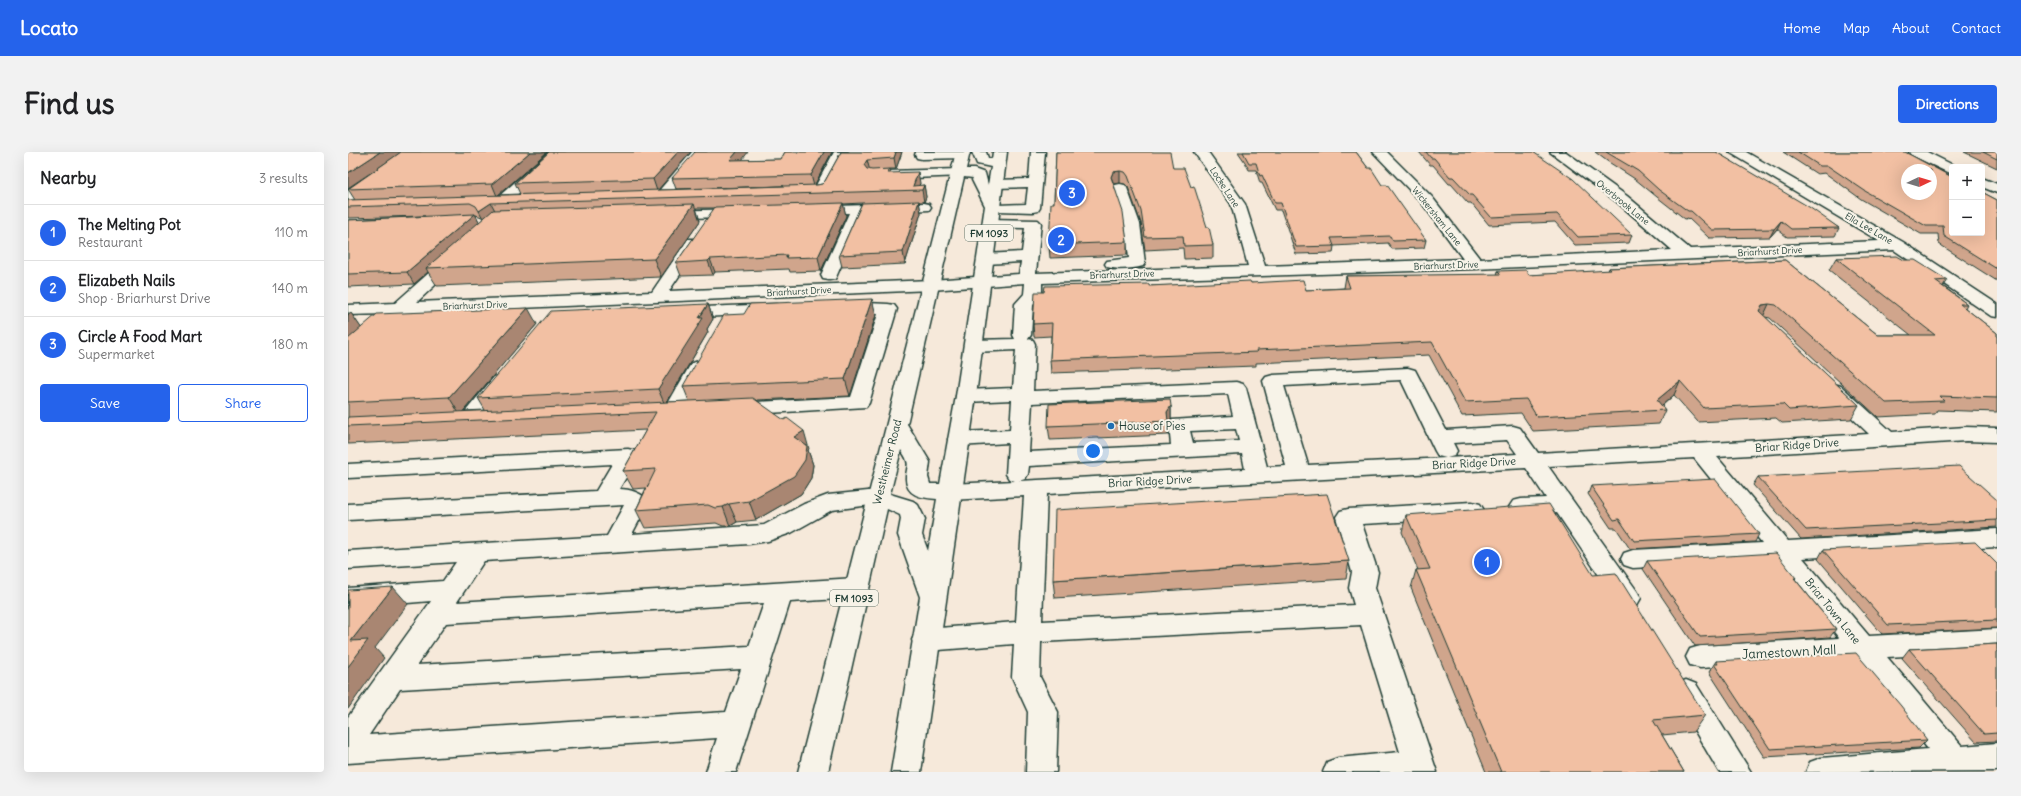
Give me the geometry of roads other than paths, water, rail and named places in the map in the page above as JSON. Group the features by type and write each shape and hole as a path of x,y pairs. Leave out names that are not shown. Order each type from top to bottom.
{"street":[{"path":"348,197 414,152"},
{"path":"502,200 557,152"},
{"path":"662,196 699,152"},
{"path":"798,192 820,191 841,152"},
{"path":"923,152 922,155 963,153"},
{"path":"979,152 982,155 982,161 999,158"},
{"path":"876,176 974,172 980,176 980,180 992,207 1033,208 1038,152"},
{"name":"Locke Lane","path":"1201,152 1238,204 1258,271"},
{"name":"Wickersham Lane","path":"1380,152 1427,200 1475,264"},
{"name":"Overbrook Lane","path":"1557,152 1622,199 1687,254"},
{"name":"Ella Lee Lane","path":"1736,152 1897,245 1980,299 1997,312"},
{"path":"1916,152 1949,167"},
{"name":"Westheimer Road","path":"813,772 856,588 932,285 963,153"},
{"name":"FM 1093","path":"906,772 974,346 981,282 986,259 999,158"},
{"path":"995,184 1036,183"},
{"path":"1985,183 1997,189"},
{"path":"1120,188 1127,202 1136,237 1138,263 1124,269"},
{"path":"646,196 677,195"},
{"path":"487,201 521,200"},
{"path":"348,206 363,205"},
{"path":"802,211 924,207"},
{"path":"829,275 858,209"},
{"path":"652,216 754,212"},
{"path":"656,298 714,214"},
{"path":"990,224 1033,223 1030,270 1033,296 1024,304 1022,334"},
{"name":"Briarhurst Drive","path":"348,310 741,294 864,297 932,285 981,282 1030,270 1124,269 1258,271 1475,264 1897,245"},
{"path":"462,252 382,324 792,309"},
{"path":"986,259 1030,270"},
{"path":"348,295 666,283 862,273 864,297"},
{"path":"720,331 741,294"},
{"path":"720,410 859,403 888,309 864,297 830,308"},
{"path":"1980,299 1997,298"},
{"path":"554,317 567,301"},
{"path":"974,346 1026,344 1018,460 1026,488 1026,677 1043,712 1041,772"},
{"path":"696,411 665,413 708,352"},
{"path":"491,421 459,423 511,370"},
{"path":"1299,473 1273,381 1408,374 1453,464"},
{"path":"1820,376 1887,439"},
{"path":"966,396 1236,388 1258,475"},
{"path":"1183,451 1179,425 1245,422"},
{"name":"Briar Ridge Drive","path":"896,424 919,462 917,477 918,487 926,490 950,492 1700,451 1966,434 1997,435"},
{"path":"1440,437 1513,433 1530,460 1623,590 1640,617"},
{"path":"959,439 1020,436"},
{"path":"1018,460 1251,448"},
{"name":"Briar Town Lane","path":"1700,451 1960,766"},
{"path":"348,471 628,456 602,498"},
{"path":"348,512 623,497 632,499 636,502 616,544"},
{"path":"348,560 749,536 768,533 828,503 878,498 905,507 910,511 913,519 910,535 933,596"},
{"path":"1338,772 1420,768 1362,588 1365,572 1348,518 1562,505"},
{"path":"1633,559 1997,538"},
{"path":"348,741 477,552"},
{"path":"348,598 444,602 780,593 856,588"},
{"path":"721,772 780,593"},
{"path":"926,640 1027,632 1370,614"},
{"name":"Jamestown Mall","path":"1700,657 1997,640"},
{"path":"392,678 759,656"},
{"path":"1673,671 1736,772"},
{"path":"348,750 737,724"},
{"path":"1821,772 1960,766 1997,757"}],"place":[{"name":"Circle A Food Mart","path":"1072,193"},
{"name":"Elizabeth Nails","path":"1061,240"},
{"name":"House of Pies","path":"1111,426"},
{"name":"The Melting Pot","path":"1487,562"}]}
